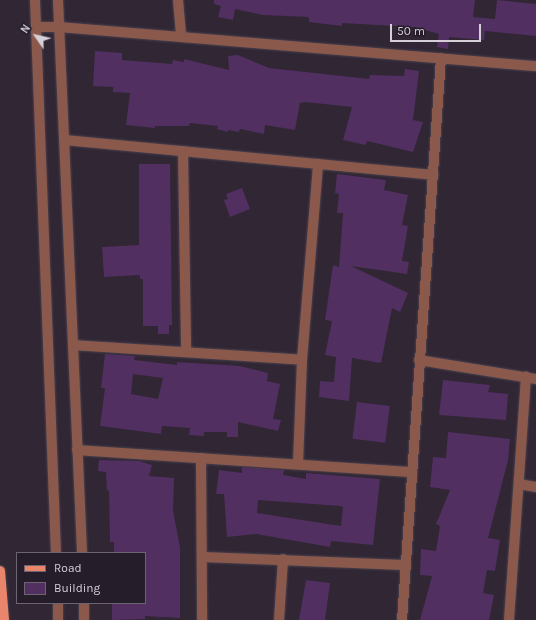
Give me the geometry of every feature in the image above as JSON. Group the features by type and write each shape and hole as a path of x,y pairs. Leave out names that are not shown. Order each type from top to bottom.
{"main road":[{"path":"0,571 4,620"}],"street":[{"path":"35,0 56,552"},
{"path":"58,0 82,552"},
{"path":"178,0 181,36"},
{"path":"36,27 59,27 181,36 536,66"},
{"path":"402,620 441,58"},
{"path":"64,140 432,174"},
{"path":"183,151 186,352"},
{"path":"298,464 302,360 318,164"},
{"path":"73,345 302,360"},
{"path":"419,360 531,378 519,484 509,620"},
{"path":"77,450 412,472"},
{"path":"201,458 202,620"},
{"path":"519,484 536,487"},
{"path":"202,557 405,565"},
{"path":"279,620 284,560"},
{"path":"58,604 58,620"},
{"path":"84,604 84,620"}],"building":[{"path":"214,0 475,0 473,17 495,19 497,0 536,4 536,36 485,31 484,40 449,37 448,49 437,47 439,34 414,27 342,23 342,26 309,22 309,17 263,15 235,9 233,20 218,17 221,6 214,4"},
{"path":"95,51 122,53 122,60 172,64 173,60 184,62 184,59 229,70 228,56 238,55 269,68 369,79 370,75 404,76 405,69 419,71 413,120 423,122 413,152 367,141 366,145 343,140 352,107 305,102 300,103 295,130 265,125 264,134 240,129 239,132 228,130 228,132 217,129 218,126 190,123 189,126 155,126 155,128 126,125 130,93 113,92 113,87 93,86"},
{"path":"139,164 170,164 172,325 169,325 169,334 158,334 158,326 143,326 143,279 140,279 140,275 104,277 102,247 139,245"},
{"path":"337,174 386,180 384,190 408,195 402,225 408,226 402,261 409,262 407,274 351,266 408,293 400,312 392,308 381,363 352,358 349,401 319,397 320,381 334,382 336,357 325,355 332,321 325,320 333,265 339,267 343,213 337,213 339,194 335,193"},
{"path":"242,188 250,209 230,217 224,200 228,199 226,194"},
{"path":"105,354 135,356 134,360 177,365 177,362 240,366 268,373 267,381 280,384 273,419 281,420 278,431 238,422 238,437 227,437 227,432 204,432 204,436 189,435 190,428 162,426 161,434 100,426 105,388 101,388","holes":["133,374 163,378 158,399 131,394"]},
{"path":"443,380 490,385 488,392 508,394 506,420 439,415"},
{"path":"357,402 390,406 385,443 352,439"},
{"path":"448,432 510,439 508,460 488,538 500,540 495,571 487,570 483,593 494,595 489,620 420,620 432,576 420,575 421,549 436,551 440,526 436,524 450,490 430,487 433,457 446,458"},
{"path":"99,460 139,461 152,465 149,476 174,478 173,510 180,548 180,618 145,616 145,619 112,620 112,604 146,604 146,552 114,552 114,542 110,542 109,490 107,491 106,472 98,471"},
{"path":"242,467 284,470 283,475 306,479 306,473 380,479 373,545 331,541 330,547 256,534 227,537 224,494 216,494 219,470 242,473","holes":["258,500 343,507 341,526 257,513"]},
{"path":"306,580 330,583 325,620 299,620"}]}
